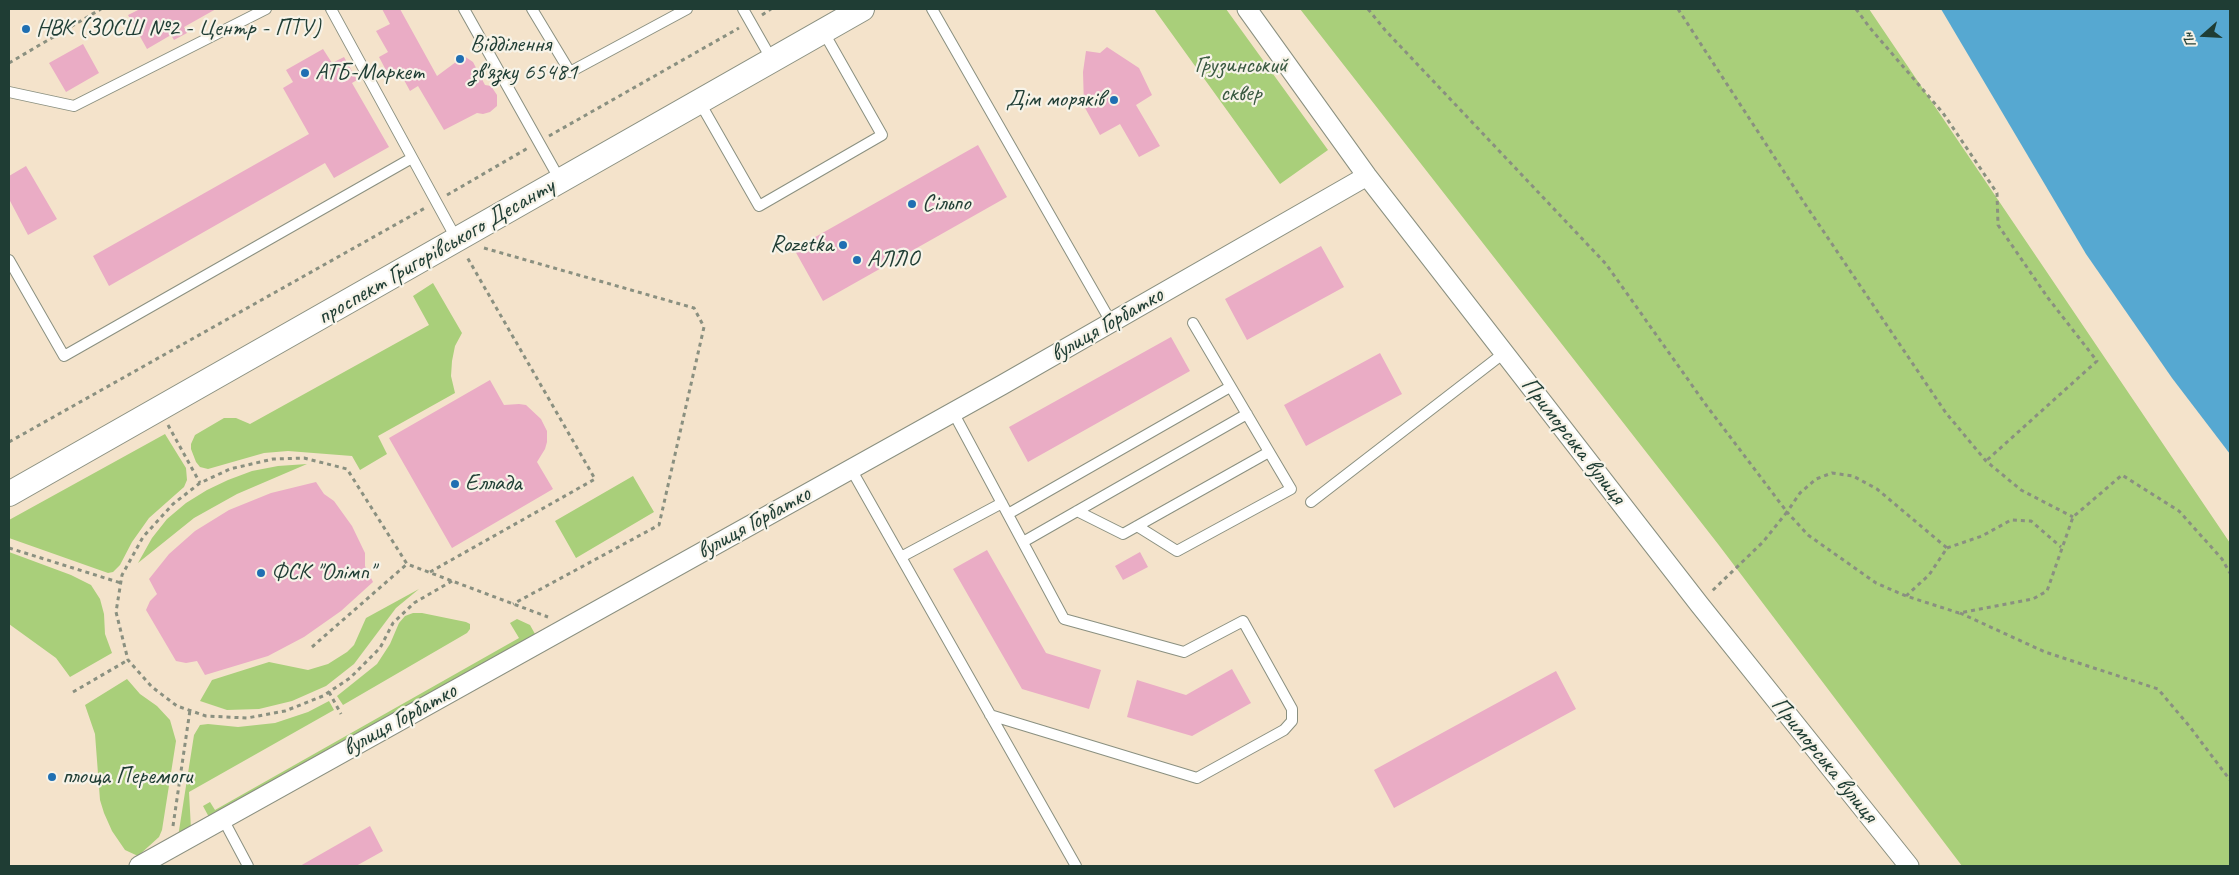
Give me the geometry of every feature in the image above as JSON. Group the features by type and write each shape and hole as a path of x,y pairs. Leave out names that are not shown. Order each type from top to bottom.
{"street":[{"name":"проспект Григорівського Десанту","path":"9,494 862,9"},
{"name":"Приморська вулиця","path":"1247,9 1367,176 1699,604 1909,866"},
{"name":"вулиця Горбатко","path":"147,864 169,849 953,412 1367,176"}],"lane":[{"path":"9,92 74,106 266,9"},
{"path":"331,9 457,240"},
{"path":"464,9 560,180"},
{"path":"532,9 570,72 687,9"},
{"path":"743,9 772,60"},
{"path":"932,9 1111,322"},
{"path":"699,101 759,206 882,135 823,31"},
{"path":"9,260 64,356 412,158"},
{"path":"1137,526 1177,551 1291,489 1193,323"},
{"path":"1311,502 1504,352"},
{"path":"1008,514 1230,387"},
{"path":"953,412 1064,619 1184,652 1244,621 1292,709 1292,721 1284,730 1197,778 990,715"},
{"path":"1023,542 1247,414"},
{"path":"1077,511 1123,534 1269,452"},
{"path":"851,469 1076,866"},
{"path":"900,557 1002,503"},
{"path":"223,819 248,866"}],"path":[{"path":"9,63 101,9"},
{"path":"9,442 436,202 771,9"},
{"path":"1368,9 1392,37 1606,264 1706,405 1787,512 1808,535 1876,583 1906,596 1959,613 2045,652 2158,689 2190,727 2230,780"},
{"path":"1678,9 1805,204 1940,405 1986,461 2021,490 2073,517"},
{"path":"1856,9 1943,113 1997,193 1998,225 2048,298 2097,361 1986,461"},
{"path":"429,572 595,478 457,240"},
{"path":"457,240 694,308 704,327 659,524 513,604"},
{"path":"160,409 200,483"},
{"path":"452,581 414,603 393,623 380,648 350,678 329,692 285,711 246,718 206,716 177,706 152,687 128,660 116,612 122,575 143,537 173,504 200,483 230,469 273,459 304,458 347,469 407,564 429,572 570,626"},
{"path":"1699,604 1763,542 1800,494 1816,479 1832,473 1853,476 1877,488 1947,548"},
{"path":"1959,613 2033,599 2047,591 2073,517 2122,475 2179,511 2222,559 2230,572"},
{"path":"1906,596 1929,575 1947,548 1982,536 2011,520 2030,521 2061,547"},
{"path":"9,548 121,583"},
{"path":"312,647 407,564"},
{"path":"73,692 128,660"},
{"path":"329,692 341,714"},
{"path":"169,849 190,710"}],"green space":[{"name":"Грузинський сквер","path":"1154,9 1226,9 1328,150 1280,184"},
{"path":"1300,9 1869,9 2230,543 2230,866 1962,866 1718,544"},
{"path":"433,283 462,333 455,346 452,361 451,376 455,393 378,436 387,454 360,470 352,456 288,451 264,453 208,469 200,467 196,462 191,449 195,435 224,418 236,418 250,424 429,325 413,296"},
{"path":"165,434 186,468 187,480 184,487 149,518 132,542 120,565 113,572 108,573 9,538 9,520"},
{"path":"307,464 237,494 194,518 138,563 152,538 167,519 186,503 207,490 252,471 278,466"},
{"path":"633,476 654,512 576,558 555,521"},
{"path":"9,552 71,575 91,585 100,599 104,614 105,634 112,653 70,677 56,658 9,624"},
{"path":"419,589 396,608 354,664 326,686 292,701 259,709 227,710 200,701 212,680 269,662 308,670 328,664 347,652 354,645 366,618"},
{"path":"413,613 422,613 466,622 470,624 470,629 467,633 343,705 337,696 377,664 390,644 399,623 405,616"},
{"path":"517,619 530,625 535,634 210,819 203,806 210,802 215,810 519,638 510,623"},
{"path":"127,679 140,694 157,706 170,720 176,741 162,830 159,837 138,856 125,850 112,831 104,813 100,800 95,734 85,705"},
{"path":"329,701 334,710 189,792 191,829 178,837 194,735 200,725 238,727 275,723 308,712"}],"water":[{"path":"1941,9 2230,9 2230,454 2172,378 2086,254"}],"building":[{"path":"140,9 216,9 184,27 187,33 174,40 171,35 147,49 128,15"},
{"path":"382,9 400,9 437,76 464,56 473,62 485,85 491,86 497,95 497,106 490,112 477,113 444,130 418,86 410,91 398,69 388,74 379,57 388,52 376,31 390,24"},
{"path":"83,44 99,73 66,92 49,63"},
{"name":"Дім моряків","path":"1107,47 1139,68 1152,95 1136,105 1160,146 1139,157 1120,124 1100,135 1084,106 1083,72 1086,51 1100,53"},
{"path":"323,49 332,63 344,57 357,80 352,83 389,147 334,178 325,163 109,286 93,256 309,134 283,88 293,82 286,70"},
{"path":"978,145 1007,197 823,301 794,249"},
{"path":"26,166 57,219 28,235 9,199 9,176"},
{"path":"1321,246 1344,287 1247,340 1225,299"},
{"path":"1171,337 1190,371 1028,462 1009,427"},
{"path":"1380,353 1402,394 1306,446 1284,405"},
{"path":"490,380 504,405 526,405 541,419 547,431 547,442 537,462 553,489 452,548 389,438"},
{"name":"ФСК \"Олімп\"","path":"316,482 324,494 334,501 352,526 365,553 365,566 373,582 341,611 304,637 268,656 205,675 197,661 186,663 176,661 146,610 150,601 157,594 149,579 169,554 195,531 229,510 271,493"},
{"path":"987,550 1046,653 1101,670 1089,709 1022,689 953,569"},
{"path":"1140,552 1148,567 1123,580 1115,566"},
{"path":"1232,669 1251,703 1192,736 1127,717 1137,680 1186,695"},
{"path":"1556,671 1576,709 1394,808 1374,770"},
{"path":"370,826 383,851 356,866 300,866"}],"place":[{"name":"НВК (ЗОСШ №2 - Центр - ПТУ)","path":"26,29"},
{"name":"Відділення зв'язку 65481","path":"460,59"},
{"name":"АТБ-Маркет","path":"305,73"},
{"name":"Дім моряків","path":"1114,100"},
{"name":"Сільпо","path":"912,204"},
{"name":"Rozetka","path":"843,245"},
{"name":"АЛЛО","path":"857,260"},
{"name":"Еллада","path":"455,484"},
{"name":"ФСК \"Олімп\"","path":"261,573"},
{"name":"площа Перемоги","path":"52,777"}]}
